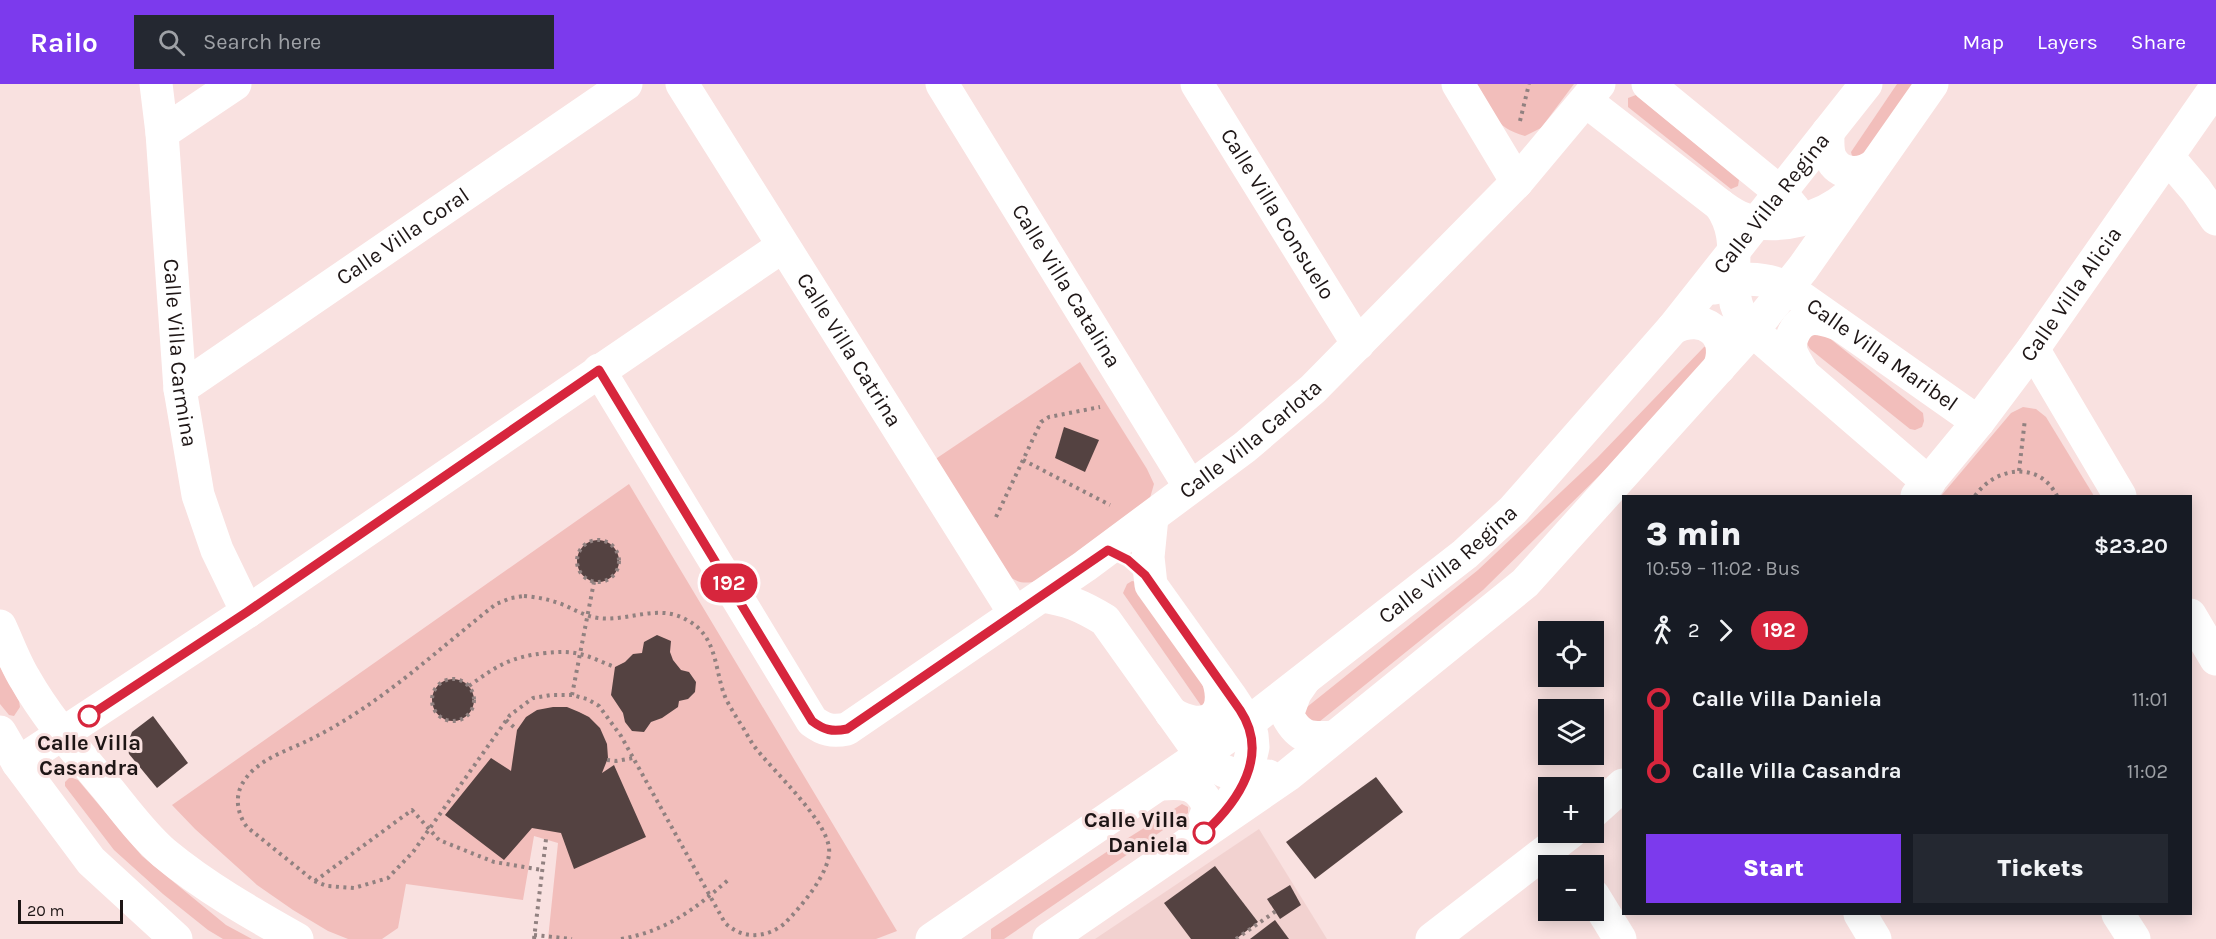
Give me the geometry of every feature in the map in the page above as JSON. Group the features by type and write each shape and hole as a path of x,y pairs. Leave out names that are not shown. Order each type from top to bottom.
{"street":[{"name":"Calle Villa Carmina","path":"156,84 162,133 180,389 198,495 217,550 247,612"},
{"path":"162,133 235,84"},
{"name":"Calle Villa Coral","path":"180,389 626,84"},
{"name":"Calle Villa Catrina","path":"682,84 978,556 1029,605"},
{"name":"Calle Villa Catalina","path":"942,84 1190,488"},
{"name":"Calle Villa Consuelo","path":"1197,84 1358,344"},
{"path":"1458,84 1517,182"},
{"path":"1616,124 1609,107 1614,90 1620,84"},
{"path":"1648,84 1791,203 1799,219 1794,277"},
{"name":"Calle Villa Regina","path":"932,939 1202,756 1232,700 1293,688 1465,554 1513,510 1697,298 1734,266 1757,222 1763,179 1807,157 1866,84"},
{"path":"1049,939 1300,765 1525,583 1722,365 1763,340 1794,277 1932,84"},
{"name":"Calle Villa Alicia","path":"1923,490 2033,349 2216,87"},
{"path":"1592,92 1616,124 1720,205 1744,219 1757,222 1782,223 1831,208 1866,177 1867,171 1855,173 1845,171 1836,165 1830,156 1828,132"},
{"name":"Calle Villa Carlota","path":"599,370 812,721 822,729 834,731 847,729 1096,558 1245,447 1312,389 1517,182 1592,92"},
{"path":"2168,157 2196,190 2216,219"},
{"path":"1720,205 1738,202 1746,195 1753,178 1763,179"},
{"path":"1720,205 1732,227 1735,299 1738,312 1763,340 1801,370 1923,490"},
{"path":"18,763 247,612 783,246"},
{"name":"Calle Villa Maribel","path":"1734,266 1754,278 1773,281 1794,277 1828,316 1978,422"},
{"path":"1801,370 1791,353 1790,343 1796,328 1808,319 1828,316"},
{"path":"1673,328 1693,322 1713,329 1723,348 1722,365"},
{"path":"2033,349 2119,495"},
{"path":"1148,520 1151,585"},
{"path":"1195,839 1222,814 1246,778 1253,747 1232,700 1145,575 1128,560 1096,558 1092,594 1105,620 1202,756 1212,765 1227,773 1246,778 1269,776 1300,765"},
{"path":"1029,605 1071,602 1105,620"},
{"path":"2192,618 2216,659"},
{"path":"0,626 23,677 32,691 63,734 133,820 163,851 238,906 297,939"},
{"path":"1293,688 1294,693 1287,715 1300,734 1310,737 1334,737"},
{"path":"0,728 16,734 25,733 34,725 38,718 38,705 32,691"},
{"path":"1177,720 1204,723 1215,717 1221,709 1222,699 1232,700"},
{"path":"1177,720 1185,742 1183,755 1167,780 1196,787 1204,796 1209,807 1195,839"},
{"path":"0,732 18,763 91,861 143,939"},
{"path":"48,805 41,773 47,764 57,757 69,756 93,771"},
{"path":"1604,802 1622,786"},
{"path":"1432,939 1569,846"},
{"path":"91,861 176,939"},
{"path":"968,939 975,918 986,903"},
{"path":"1604,913 1620,939"},
{"path":"1861,915 1875,939"},
{"path":"2119,915 2134,939"}],"path":[{"path":"978,556 1041,422 1049,417 1138,400"},
{"path":"1023,460 1148,520"},
{"path":"1975,495 1992,478 2019,471 2045,481 2056,495"},
{"path":"599,539 605,540 616,549 620,563 614,576 608,580 594,582 582,575 578,568 578,555 585,543 599,539"},
{"path":"572,695 594,582"},
{"path":"524,596 539,597 587,616 616,618 658,612 686,619 694,625 714,653 726,698 754,746 807,807 828,839 829,861 822,875 790,918 773,933 764,937 740,936 725,923 621,736 599,706 572,695 551,695 533,698 510,715 413,852 388,878 354,888 327,886 315,882 266,844 239,816 239,789 249,775 260,764 332,729 387,692 502,601 524,596"},
{"path":"469,686 512,658 561,652 580,654 615,667"},
{"path":"452,678 465,681 469,686 475,699 470,713 458,721 450,721 437,714 433,708 432,693 440,683 452,678"},
{"path":"506,720 517,730"},
{"path":"607,760 633,758"},
{"path":"315,882 412,810 439,840 494,862 542,870"},
{"path":"546,839 534,937 572,939"},
{"path":"621,939 642,935 677,920 728,880"},
{"path":"1236,939 1276,912"}],"shaded area":[{"path":"1477,84 1574,84 1541,128 1525,136 1500,123 1490,110"},
{"path":"1897,84 1917,84 1863,160 1852,156 1851,152"},
{"path":"1636,95 1739,180 1738,186 1731,189 1628,107 1628,98"},
{"path":"1823,333 1923,413 1922,427 1915,430 1910,429 1810,349 1806,342 1807,334"},
{"path":"1709,345 1714,352 1605,470 1483,590 1314,726 1302,711 1478,570 1597,458 1704,347"},
{"path":"1080,362 1154,484 1150,498 1039,580 1028,583 1019,582 1002,572 934,460"},
{"path":"2023,407 2036,409 2046,417 2093,495 1942,495 2011,413"},
{"path":"629,484 897,931 876,939 548,939 558,843 534,836 523,900 406,884 398,928 382,939 348,939 328,931 257,885 172,805"},
{"path":"1132,581 1137,582 1218,696 1202,707 1123,593 1127,584"},
{"path":"0,667 19,701 20,707 14,716 9,715 0,704"},
{"path":"70,777 78,780 142,856 226,925 252,939 223,939 208,930 163,894 114,850 65,786 65,782"},
{"path":"1182,804 1188,807 1188,813 1004,939 991,939 991,929"},
{"path":"1259,829 1327,939 1095,939"}],"building":[{"path":"1064,427 1099,440 1085,472 1055,458"},
{"path":"598,540 606,541 613,546 618,553 618,569 613,576 606,581 598,582 590,581 583,576 578,569 577,561 578,553 583,546 590,541"},
{"path":"657,635 671,641 670,652 673,660 681,670 689,672 696,682 695,692 688,699 679,701 678,707 662,718 651,722 644,732 632,731 611,695 615,667 625,662 633,654 642,653 644,642"},
{"path":"453,679 461,680 468,685 473,692 473,708 468,715 461,720 453,721 445,720 438,715 433,708 432,700 433,692 438,685 445,680"},
{"path":"567,707 579,712 589,717 600,728 607,744 608,758 602,773 614,765 646,837 574,869 561,833 532,828 504,860 445,815 491,758 511,771 517,730 526,717 537,710"},
{"path":"153,716 188,763 157,788 129,754 127,745 132,732"},
{"path":"1376,777 1403,812 1315,879 1286,842"},
{"path":"1215,866 1258,922 1236,939 1191,939 1164,903"},
{"path":"1290,885 1301,905 1280,919 1267,899"},
{"path":"1275,920 1289,939 1250,939"}],"bus line":[{"name":"192","path":"89,716 247,612 599,370 812,721 822,729 834,731 847,729 1108,550 1128,560 1145,575 1240,710 1252,735 1251,762 1246,778 1222,814 1204,833"}],"place":[{"name":"Calle Villa Casandra","path":"89,716"},
{"name":"Calle Villa Daniela","path":"1204,833"}]}
